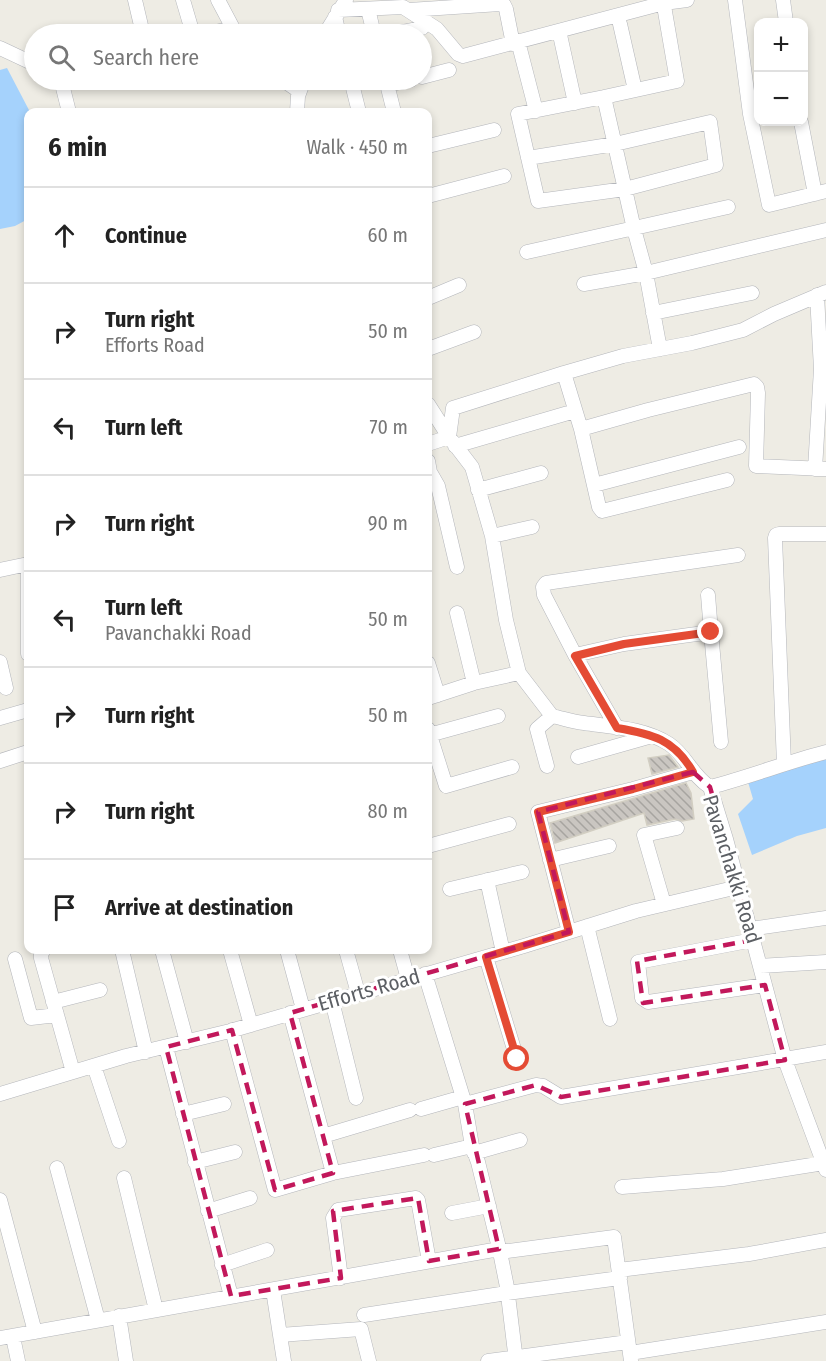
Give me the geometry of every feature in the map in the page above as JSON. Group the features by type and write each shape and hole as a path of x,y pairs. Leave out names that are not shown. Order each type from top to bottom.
{"street":[{"path":"135,0 140,24"},
{"path":"183,0 190,24"},
{"path":"218,0 230,24"},
{"path":"432,26 458,54 463,56 516,47 664,2 687,0"},
{"path":"735,0 750,114 769,205 821,192 802,126"},
{"path":"783,0 785,18"},
{"path":"528,158 615,144 711,122 716,165 625,189 538,201 528,158 518,114 677,81 664,2"},
{"path":"409,10 504,5 536,111"},
{"path":"340,9 398,7 409,10 430,24"},
{"path":"331,24 340,9"},
{"path":"339,24 340,9"},
{"path":"368,9 372,24"},
{"path":"620,24 635,90"},
{"path":"560,35 575,103"},
{"path":"0,48 24,59"},
{"path":"432,74 449,70"},
{"path":"64,90 68,108"},
{"path":"297,108 300,90"},
{"path":"354,90 358,108"},
{"path":"389,90 393,108"},
{"path":"604,97 646,273 660,349"},
{"path":"432,145 494,130"},
{"path":"432,195 504,176"},
{"path":"527,252 728,207"},
{"path":"584,284 646,273 826,230"},
{"path":"432,296 459,285"},
{"path":"653,313 752,293"},
{"path":"452,442 453,408 623,356 743,330 822,294 820,469 756,466 754,463 758,393 754,384 581,429"},
{"path":"432,348 474,332"},
{"path":"564,373 581,429 599,507 602,511 606,512 727,480"},
{"path":"432,411 471,467 492,537 506,620 519,673 552,716 537,729 546,766"},
{"path":"432,444 452,442 575,411"},
{"path":"594,485 739,447"},
{"path":"478,490 541,473"},
{"path":"432,476 438,486 457,567"},
{"path":"492,537 532,527"},
{"path":"784,764 775,538 779,534 826,534"},
{"path":"617,728 575,656 544,595 543,587 546,583 738,555"},
{"path":"0,570 24,565"},
{"path":"708,595 721,742"},
{"path":"457,614 474,683"},
{"path":"575,656 624,644 711,632"},
{"path":"0,662 6,688"},
{"path":"433,696 474,683 519,673"},
{"path":"0,718 24,711"},
{"path":"432,731 498,716"},
{"name":"Pavanchakki Road","path":"552,716 654,735 684,757 693,772 710,787 785,1060 819,1134 825,1167"},
{"path":"578,757 654,735"},
{"path":"432,744 446,786 512,767"},
{"path":"710,787 826,752"},
{"path":"0,761 24,753"},
{"path":"569,932 538,812 693,772"},
{"path":"432,840 509,824"},
{"path":"664,904 644,835 677,828"},
{"path":"550,860 609,846"},
{"path":"450,889 522,872"},
{"path":"487,880 503,952"},
{"name":"Efforts Road","path":"0,1093 251,1025 664,904 738,887"},
{"path":"765,985 648,1002 642,998 638,962 826,918"},
{"path":"587,927 610,1019"},
{"path":"41,954 73,1072"},
{"path":"123,954 146,1052"},
{"path":"163,954 187,1042"},
{"path":"231,954 251,1025"},
{"path":"288,954 297,1011 333,1173"},
{"path":"347,954 358,993"},
{"path":"401,954 408,979"},
{"path":"486,957 517,1059"},
{"path":"15,958 31,1018 100,990"},
{"path":"760,966 826,962"},
{"path":"425,974 464,1101 473,1149 500,1250 515,1359"},
{"path":"332,1001 356,1098"},
{"path":"232,1030 275,1190 333,1173 520,1140"},
{"path":"166,1047 231,1296"},
{"path":"323,1136 416,1109 536,1085 543,1086 561,1097 826,1052"},
{"path":"94,1066 119,1141"},
{"path":"183,1114 224,1104"},
{"path":"195,1162 235,1152"},
{"path":"622,1187 723,1179 825,1167"},
{"path":"57,1168 98,1320"},
{"path":"124,1178 156,1310"},
{"path":"208,1211 250,1198"},
{"path":"341,1278 333,1218 338,1210 416,1198 429,1261"},
{"path":"0,1200 3,1226 35,1332"},
{"path":"452,1213 489,1206"},
{"path":"18,1361 6,1338 429,1261 614,1237 629,1352"},
{"path":"364,1315 826,1240"},
{"path":"222,1265 267,1251"},
{"path":"273,1290 284,1361"},
{"path":"118,1316 126,1361"},
{"path":"488,1361 629,1352 826,1322"},
{"path":"280,1335 361,1329 369,1361"}],"highlighted area":[{"path":"693,772 710,787 753,940 637,961 643,1003 765,985 785,1060 561,1097 536,1085 465,1104 499,1249 429,1261 418,1198 333,1211 341,1278 231,1296 166,1047 232,1030 275,1190 333,1173 290,1013 569,932 538,812"}],"water":[{"path":"7,68 28,108 24,108 24,221 15,226 0,229 0,70"},
{"path":"826,758 826,828 797,836 752,855 738,814 753,799 748,782"}],"building":[{"path":"669,755 678,767 652,774 648,758"},
{"path":"686,783 691,793 694,819 682,821 675,819 647,825 644,813 555,843 550,823"}],"route":[{"path":"517,1059 486,957 569,932 538,812 693,772 684,757 654,735 617,728 575,656 624,644 711,632"}]}
